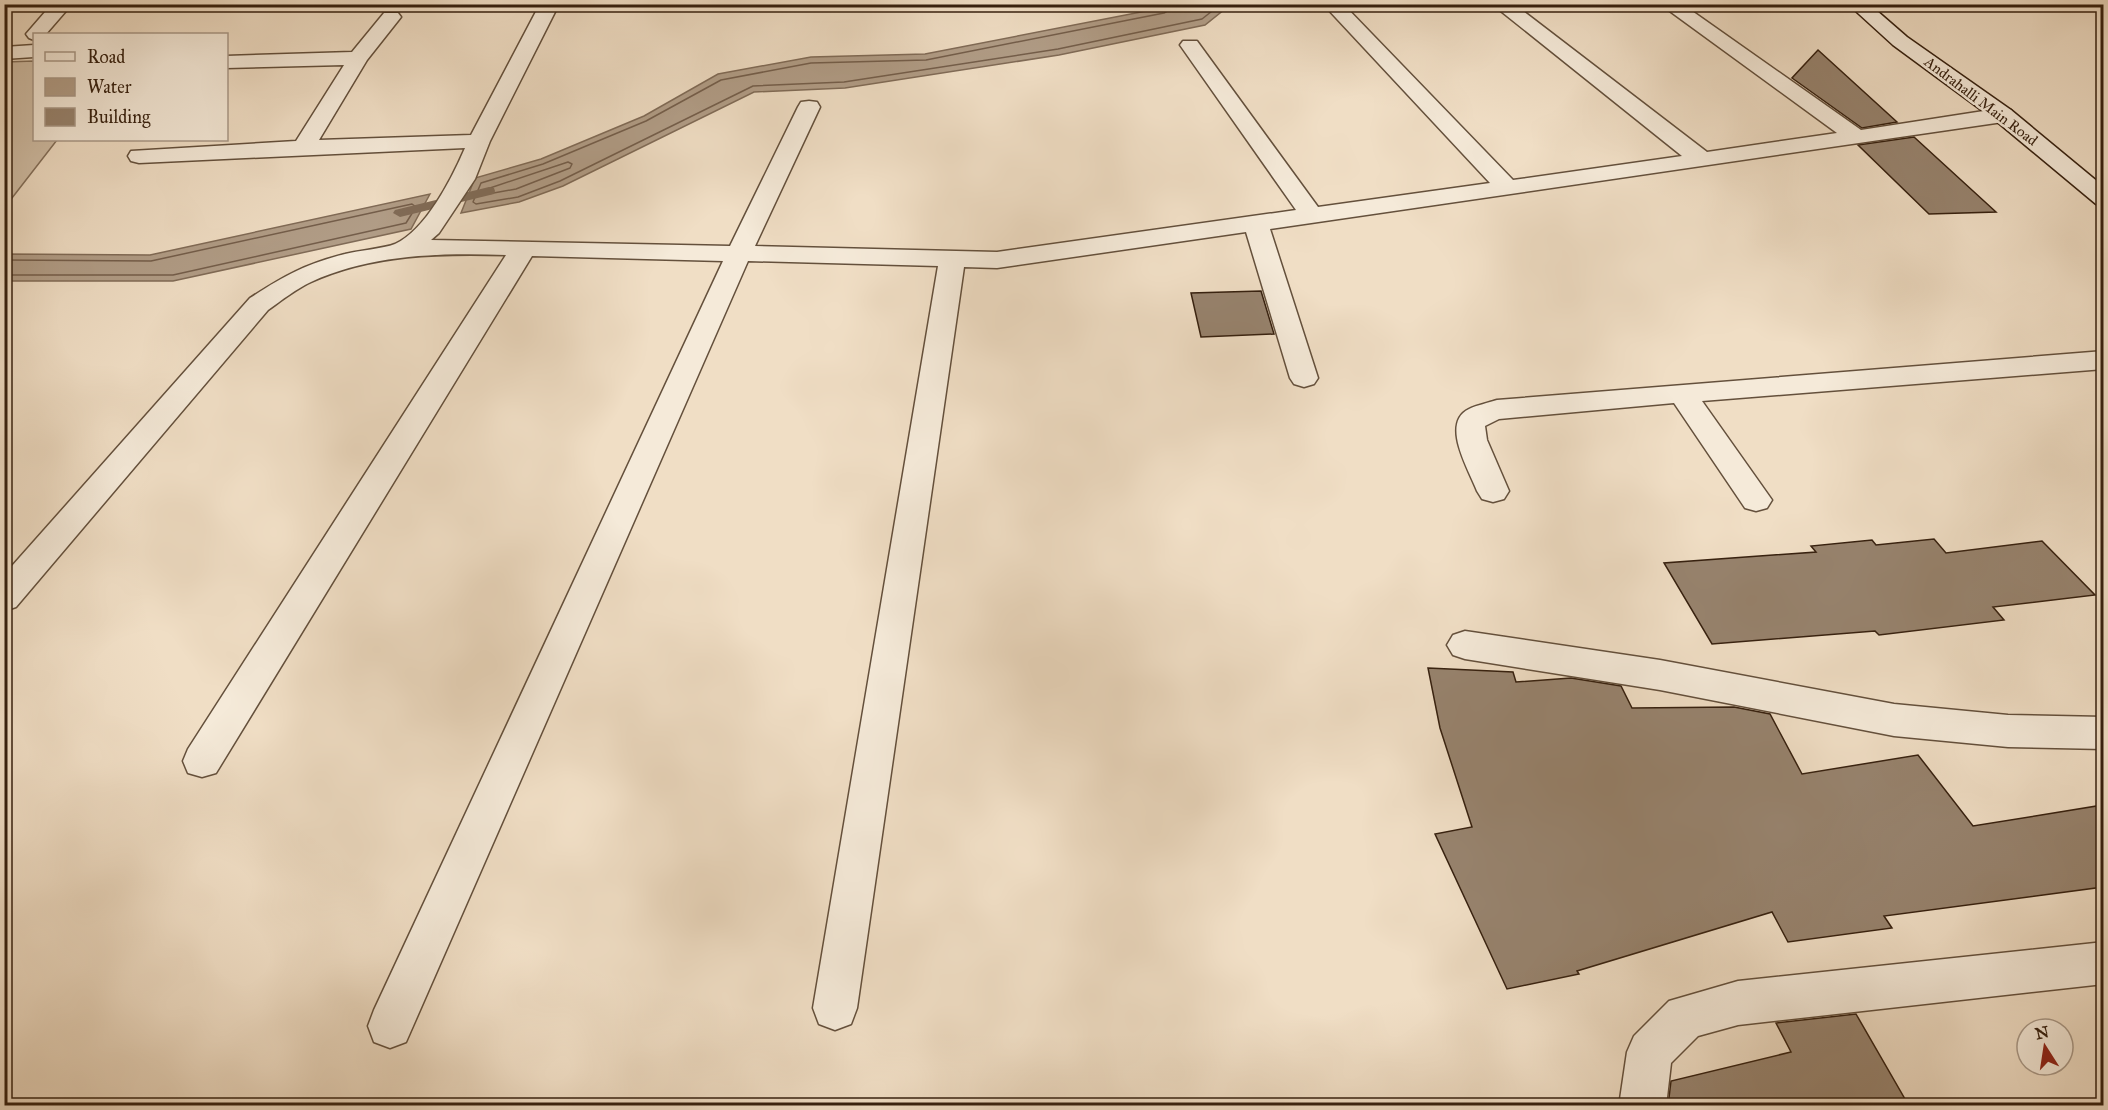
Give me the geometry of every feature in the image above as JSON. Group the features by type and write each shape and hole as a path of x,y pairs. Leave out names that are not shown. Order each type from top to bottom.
{"street":[{"path":"37,33 63,4"},
{"path":"404,249 430,228 463,179 479,141 550,4"},
{"path":"1332,4 1508,188"},
{"path":"1501,4 1702,160"},
{"path":"1669,4 1857,137"},
{"name":"Andrahalli Main Road","path":"1857,4 1900,41 2002,115 2103,199"},
{"path":"303,147 358,58 391,17"},
{"path":"20,52 33,37"},
{"path":"1190,45 1311,215"},
{"path":"228,62 358,58"},
{"path":"390,1026 739,255 809,107"},
{"path":"4,598 259,304 302,276 351,261 404,249 447,246 997,260 2002,115"},
{"path":"139,156 479,141"},
{"path":"1256,223 1304,378"},
{"path":"202,762 523,249"},
{"path":"835,1008 952,259"},
{"path":"1493,491 1472,440 1470,424 1478,416 1497,410 2103,360"},
{"path":"1682,393 1756,500"},
{"path":"1465,645 1660,675 1894,720 2008,732 2103,733"},
{"path":"1642,1106 1650,1052 1685,1017 1738,1003 2103,963"}],"shaded area":[{"path":"33,61 33,141 56,141 5,207 5,62"}],"water":[{"path":"1177,5 1230,5 1205,25 1059,55 845,88 754,92 563,186 519,202 461,213 475,178 541,159 644,116 718,74 811,57 925,54"},
{"path":"430,194 411,229 173,281 5,281 5,254 150,255"}],"building":[{"path":"1818,50 1897,122 1862,128 1792,78"},
{"path":"1914,137 1996,212 1929,214 1858,145"},
{"path":"1261,291 1274,334 1201,337 1191,293"},
{"path":"1934,539 1946,553 2042,541 2095,595 1993,607 2004,620 1879,635 1875,631 1712,644 1664,563 1816,552 1811,546 1872,540 1876,545"},
{"path":"1428,668 1513,672 1516,682 1571,678 1621,686 1632,708 1734,707 1770,714 1802,774 1918,755 1973,826 2103,805 2103,887 1884,916 1892,928 1788,942 1772,912 1577,971 1579,974 1507,989 1435,834 1472,827 1440,728"},
{"path":"1856,1014 1909,1106 1668,1106 1671,1081 1791,1052 1776,1023"}],"waterway":[{"path":"400,213 489,191"}]}
